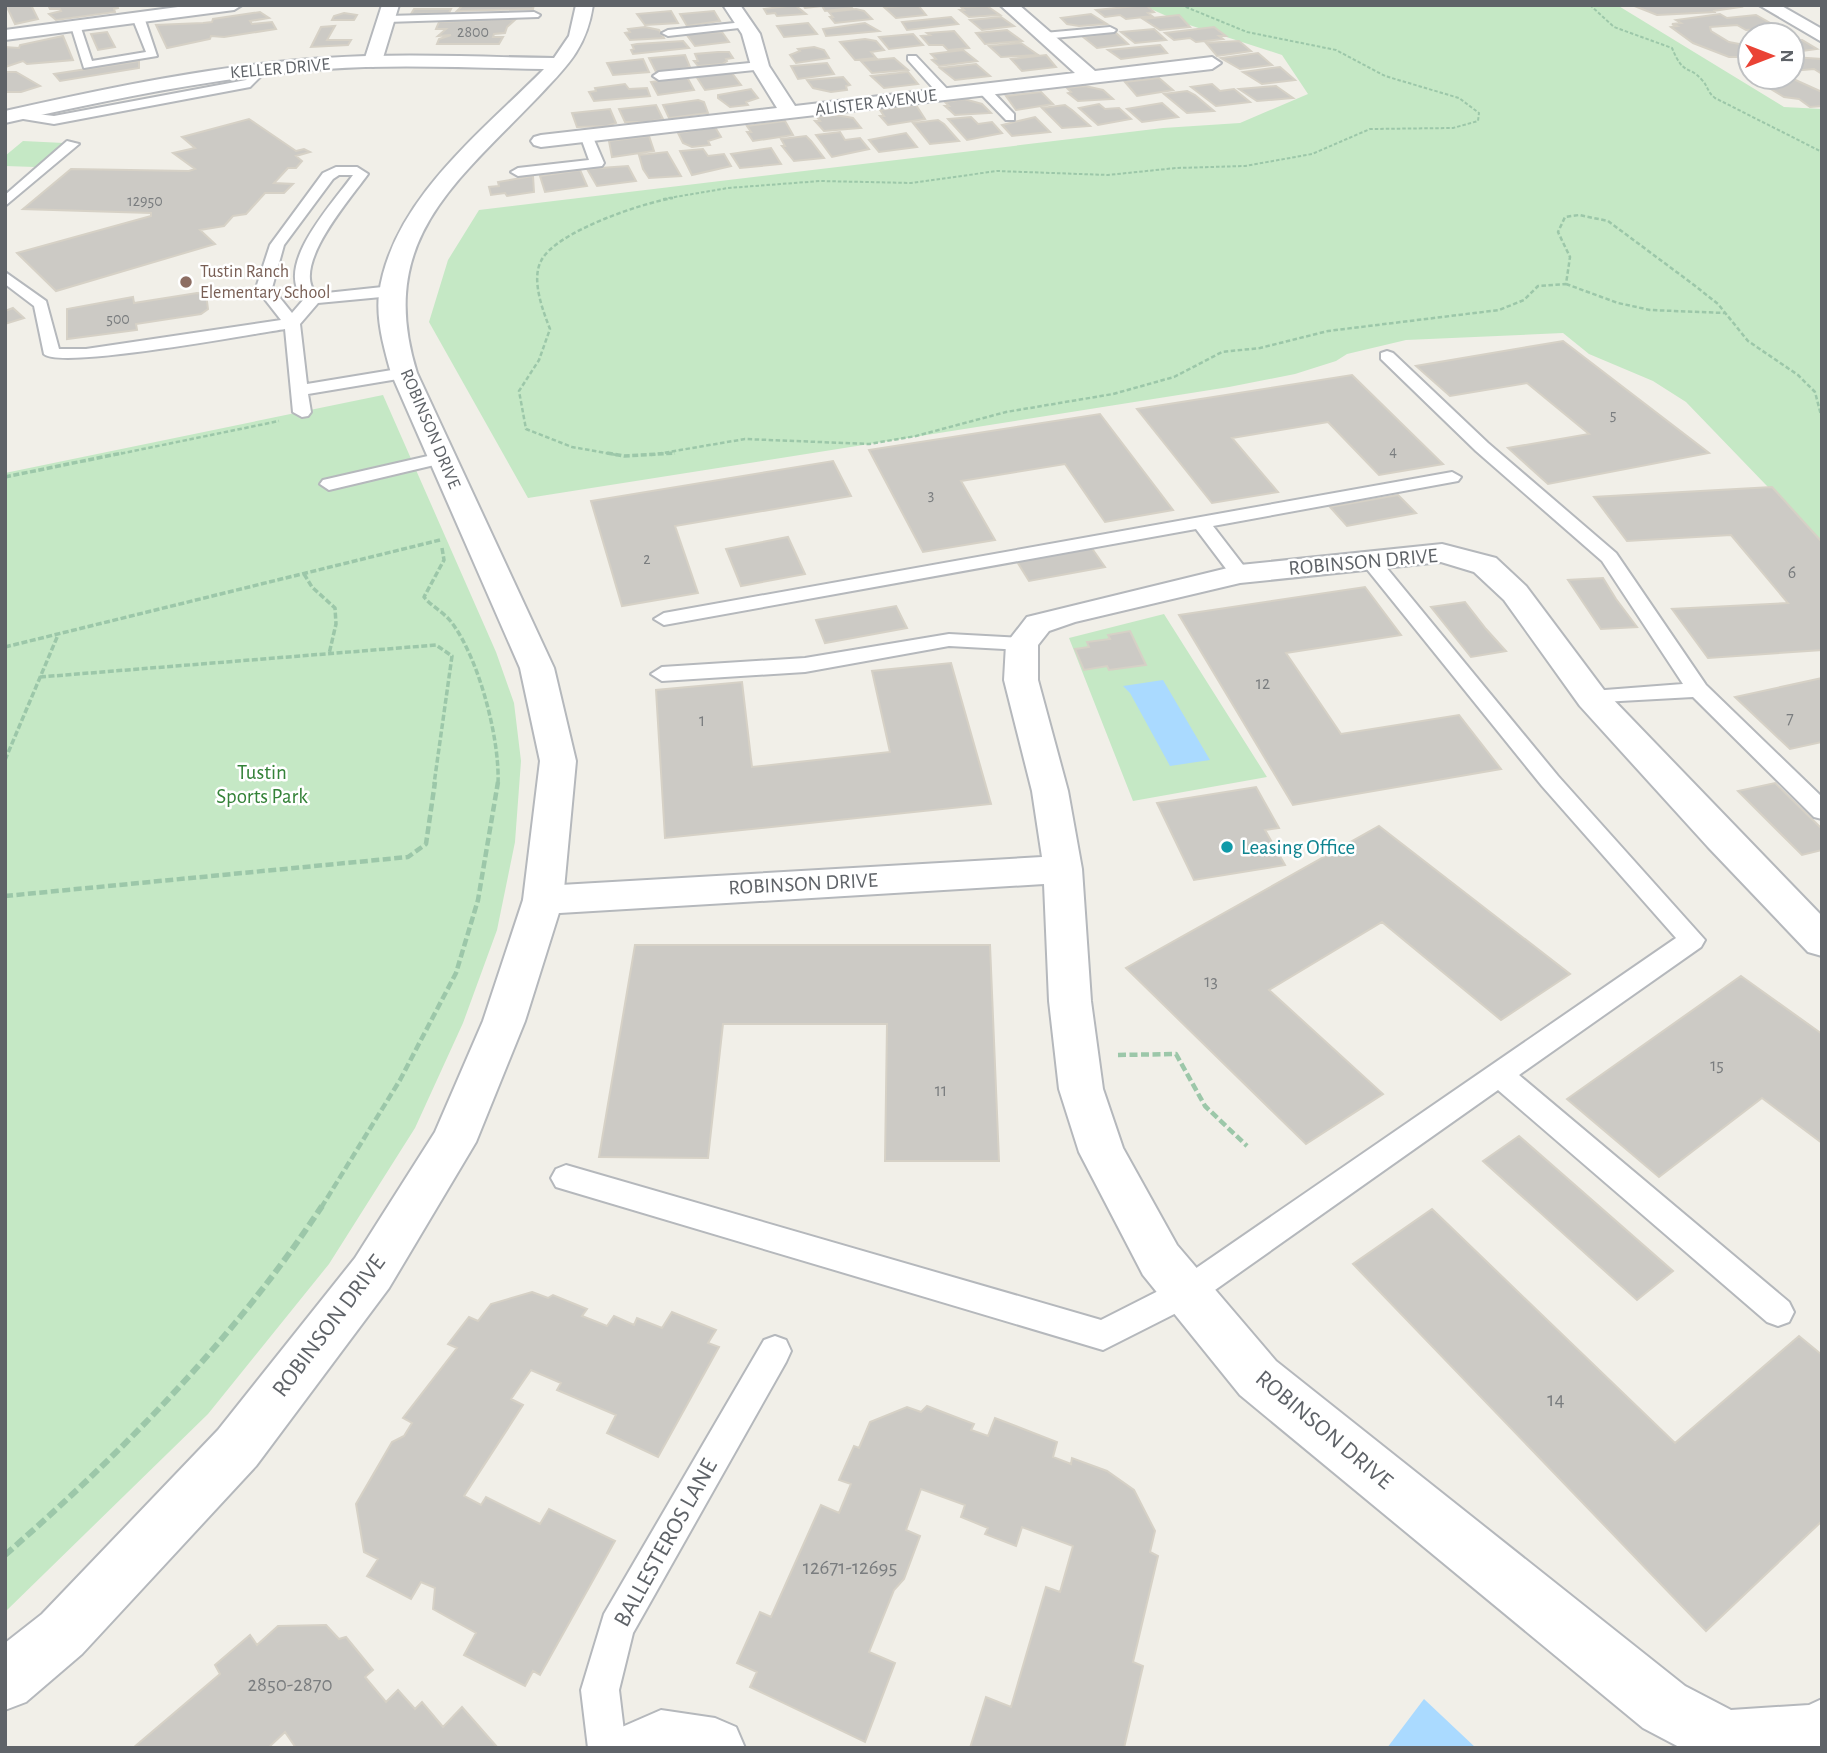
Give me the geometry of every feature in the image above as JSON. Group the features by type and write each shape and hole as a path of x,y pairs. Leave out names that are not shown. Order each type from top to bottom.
{"street":[{"path":"5,35 138,17 168,9 233,5"},
{"name":"ROBINSON DRIVE","path":"5,1681 62,1634 237,1448 372,1273 453,1142 504,1021 543,900 558,761 537,668 457,535 441,458 404,373 393,330 392,291 402,253 417,217 558,64 578,37 585,5"},
{"path":"730,5 751,34 760,66 790,113"},
{"path":"1008,5 1092,78"},
{"path":"1767,5 1822,37"},
{"path":"373,61 389,12"},
{"name":"KELLER DRIVE","path":"8,116 105,93 261,70 373,61 558,64"},
{"name":"ALISTER AVENUE","path":"541,141 1212,63"},
{"name":"ROBINSON DRIVE","path":"1822,941 1721,838 1592,698 1515,593 1485,565 1442,553 1240,574 1065,615 1038,624 1022,644 1021,680 1050,791 1063,869 1070,1000 1081,1089 1102,1152 1160,1260 1258,1378 1664,1707 1728,1740 1814,1734 1822,1729"},
{"name":"ROBINSON DRIVE","path":"543,900 1063,869"},
{"path":"643,1748 661,1740 715,1748"}],"lane":[{"path":"389,12 534,15"},
{"path":"74,25 88,65 153,54 138,17"},
{"path":"668,33 744,25"},
{"path":"1044,36 1110,30"},
{"path":"912,58 946,94"},
{"path":"659,76 760,66"},
{"path":"984,90 1010,117"},
{"path":"518,172 602,162 586,135"},
{"path":"5,202 72,144"},
{"path":"296,415 299,390 292,323 264,288 277,245 328,176 336,171 357,171 361,174 327,219 309,251 300,278 302,288 313,299"},
{"path":"5,276 41,304 52,354 86,354 292,323 313,299 392,291"},
{"path":"1387,356 1482,447 1609,557 1698,690 1822,811"},
{"path":"299,390 404,373"},
{"path":"329,484 441,458"},
{"path":"664,619 1452,477"},
{"path":"1200,522 1240,574"},
{"path":"566,1178 1103,1335 1187,1292 1692,940 1550,781 1369,559"},
{"path":"662,674 805,665 949,640 1022,644"},
{"path":"1592,698 1698,690"},
{"path":"1499,1074 1777,1312"},
{"name":"BALLESTEROS LANE","path":"607,1748 600,1690 617,1627 775,1351"}],"path":[{"path":"1181,5 1247,32 1336,50 1385,76 1442,91 1471,105 1479,113 1478,121 1453,128 1401,126 1370,129 1312,154 1245,166 1176,168 1108,175 998,171 911,183 820,181 728,188 642,203 561,241 548,250 539,264 540,303 550,329 538,360 519,391 526,429 572,447 624,456 670,454 745,439 869,443 916,436 1006,412 1113,394 1174,377 1222,352 1260,348 1328,331 1499,310 1524,300 1538,286 1566,284 1618,303 1650,310 1726,313"},
{"path":"1590,5 1604,14 1613,26 1647,36 1672,48 1680,67 1702,80 1707,92 1715,98 1795,141 1822,152"},
{"path":"1566,284 1573,263 1569,247 1558,232 1560,224 1565,217 1594,217 1608,221 1726,313 1748,341 1798,374 1815,391 1822,419"},
{"path":"5,477 296,415"},
{"path":"5,647 457,535"},
{"path":"5,1555 127,1443 236,1320 358,1155 438,1015 469,936 485,863 498,772 491,725 469,661 453,625 445,615 431,608 424,597 457,535"},
{"path":"304,574 308,587 334,606 337,616 329,654"},
{"path":"5,760 59,634"},
{"path":"5,896 408,857 426,844 452,656 436,645 40,677"},
{"path":"1117,1055 1176,1054 1205,1106 1247,1146"}],"green space":[{"path":"1142,5 1617,5 1736,78 1736,91 1758,91 1784,107 1822,109 1822,543 1686,402 1653,381 1589,354 1563,333 1406,340 1347,354 1336,361 1295,374 1229,387 528,498 429,322 448,260 479,210 1163,128 1240,123 1308,94 1282,55 1180,22"},
{"path":"23,141 64,143 35,167 5,166 5,156"},
{"name":"Tustin Sports Park","path":"383,395 496,652 514,703 521,761 515,842 497,930 463,1023 415,1128 329,1264 208,1414 5,1612 5,473"},
{"path":"1164,614 1267,777 1133,801 1069,638"}],"water":[{"path":"1163,680 1210,760 1170,766 1130,693 1123,686"},
{"path":"1424,1699 1476,1748 1387,1748"}],"building":[{"path":"6,5 31,5 38,19 15,24"},
{"path":"48,5 117,5 118,8 114,9 115,12 56,20 49,14 61,11 60,9 50,9"},
{"path":"463,5 534,5 533,9 457,11"},
{"path":"795,5 806,14 777,16 775,13 767,14 764,9"},
{"path":"803,5 850,5 852,8 825,11 822,6 805,8"},
{"path":"918,5 926,15 896,18 884,7"},
{"path":"1146,5 1154,12 1148,13 1152,16 1126,19 1120,15 1105,17 1096,10"},
{"path":"1632,5 1741,7 1713,11 1716,12 1657,15"},
{"path":"987,6 1000,15 969,17 960,10 964,10 961,7"},
{"path":"414,9 451,9 449,13 411,14"},
{"path":"856,9 864,11 872,19 835,23 830,17 833,17 829,12"},
{"path":"671,11 678,23 645,25 637,14"},
{"path":"714,11 720,21 687,26 680,14"},
{"path":"260,12 269,18 250,21 252,24 272,22 276,29 224,37 211,36 210,39 167,48 156,25 212,22 213,19"},
{"path":"344,13 357,15 354,20 332,20 334,16"},
{"path":"1091,14 1107,24 1079,26 1067,24 1061,18"},
{"path":"1720,14 1727,18 1756,15 1767,21 1736,21 1736,25 1710,27 1711,31 1736,43 1736,57 1729,57 1693,43 1671,27 1677,26 1672,24 1681,23 1676,20"},
{"path":"1179,15 1190,27 1160,30 1143,19"},
{"path":"951,17 958,24 907,30 902,22"},
{"path":"1001,17 1014,26 982,30 970,20"},
{"path":"516,19 507,27 505,33 494,34 493,37 503,37 499,44 437,44 439,39 451,35 438,36 446,29 436,29 439,22"},
{"path":"808,23 817,34 784,37 777,26"},
{"path":"865,23 879,31 826,36 823,29"},
{"path":"335,26 327,40 351,40 348,45 311,47 321,27"},
{"path":"645,27 659,30 664,38 630,40 625,33 630,32 628,29"},
{"path":"1214,27 1226,36 1219,36 1223,39 1196,42 1190,38 1174,40 1165,33"},
{"path":"1154,29 1166,40 1135,43 1121,32"},
{"path":"1007,30 1022,41 985,44 976,33"},
{"path":"954,31 969,48 948,50 943,45 929,45 921,36 930,35 927,33"},
{"path":"107,32 115,47 98,50 91,34"},
{"path":"722,32 729,42 695,46 686,34"},
{"path":"1115,32 1128,44 1097,48 1083,37"},
{"path":"913,34 923,45 889,49 879,37"},
{"path":"63,36 73,60 27,64 23,61 5,67 5,47 19,48 20,45"},
{"path":"865,39 876,41 884,50 871,52 876,58 855,60 840,42"},
{"path":"683,41 689,48 633,54 631,50 634,49 632,45 637,44"},
{"path":"1239,41 1251,51 1217,56 1206,43"},
{"path":"1806,42 1817,49 1806,50"},
{"path":"1021,43 1038,55 1001,57 989,46"},
{"path":"1160,45 1167,53 1121,59 1108,50"},
{"path":"814,47 824,50 829,58 796,63 790,55 800,51 798,49"},
{"path":"963,50 977,61 939,66 932,60 936,59 931,54"},
{"path":"729,52 733,58 726,59 722,64 698,66 694,61 698,61 695,54"},
{"path":"1258,53 1272,65 1240,69 1221,58"},
{"path":"685,55 690,67 656,72 649,58"},
{"path":"1046,55 1056,67 1022,71 1011,59"},
{"path":"894,58 908,70 872,73 861,61"},
{"path":"1806,58 1822,59 1822,74 1814,69 1806,70"},
{"path":"643,59 649,72 613,75 607,63"},
{"path":"139,61 139,68 60,81 54,74"},
{"path":"827,63 834,74 798,79 791,66"},
{"path":"976,64 990,76 955,80 940,68"},
{"path":"1280,67 1295,80 1262,84 1243,72"},
{"path":"5,72 16,72 40,86 21,92 5,92"},
{"path":"908,72 918,84 884,88 871,76"},
{"path":"732,73 741,85 705,90 696,76"},
{"path":"687,77 694,90 658,95 651,82"},
{"path":"843,77 850,85 846,86 847,90 831,92 813,88 807,80"},
{"path":"1159,78 1173,90 1137,96 1125,82"},
{"path":"625,84 629,89 647,88 650,96 594,101 589,92 596,91 595,88"},
{"path":"1212,84 1220,91 1234,89 1250,102 1216,106 1191,87"},
{"path":"1806,85 1822,92 1822,106 1810,107 1799,99 1784,97 1774,91 1806,91"},
{"path":"1085,86 1103,90 1113,99 1078,101 1068,93 1071,92 1067,88"},
{"path":"1276,86 1293,98 1257,101 1239,89"},
{"path":"751,89 758,98 746,102 748,105 730,107 718,98 718,95"},
{"path":"1187,91 1214,111 1187,113 1164,94"},
{"path":"1041,92 1053,104 1016,110 1006,96"},
{"path":"964,99 982,104 991,113 955,115 945,106 949,106 945,102"},
{"path":"698,100 704,102 708,113 669,118 663,105"},
{"path":"1162,103 1178,117 1142,122 1127,109"},
{"path":"1099,104 1105,109 1119,108 1131,119 1098,125 1079,108"},
{"path":"656,105 663,119 647,122 625,122 619,109"},
{"path":"916,105 925,119 888,125 880,116 884,116 880,110"},
{"path":"1065,105 1090,126 1062,128 1042,108"},
{"path":"610,109 616,123 607,126 577,127 572,113"},
{"path":"836,115 853,118 861,128 824,131 815,121 820,121 817,117"},
{"path":"971,117 978,124 992,122 1002,133 967,140 948,119"},
{"path":"1035,117 1050,132 1012,136 1002,125"},
{"name":"Tustin Ranch Elementary School","path":"249,119 296,151 304,149 310,152 296,156 302,161 296,168 288,168 274,183 293,184 284,193 265,193 246,214 233,216 224,226 200,230 215,244 56,291 17,253 151,216 151,213 23,209 71,169 189,171 195,169 173,153 195,148 182,137"},
{"path":"938,120 959,141 930,144 913,123"},
{"path":"785,121 793,135 753,141 747,132 751,132 747,126"},
{"path":"715,127 721,137 708,141 710,145 692,147 683,143 678,133"},
{"path":"840,132 845,140 860,138 869,149 832,157 816,135"},
{"path":"906,133 917,147 879,152 869,140"},
{"path":"649,136 654,151 612,157 609,141"},
{"path":"806,136 824,158 794,161 782,146 785,146 781,139"},
{"path":"771,148 781,164 740,168 731,154"},
{"path":"703,149 708,156 724,154 731,166 692,175 680,151"},
{"path":"667,152 681,176 649,178 639,155"},
{"path":"628,166 636,181 597,186 587,169"},
{"path":"580,170 587,186 545,192 540,176"},
{"path":"533,176 534,192 507,196 505,193 491,195 489,187 499,186 498,182"},
{"path":"197,293 206,294 208,309 201,314 136,324 137,330 67,339 67,309 133,297 134,303"},
{"path":"13,308 24,318 5,324 5,311"},
{"path":"1563,341 1709,453 1548,484 1508,448 1589,434 1527,383 1450,396 1416,366"},
{"path":"1352,375 1443,464 1379,475 1328,422 1232,438 1278,492 1212,503 1137,409"},
{"path":"1100,414 1173,510 1105,522 1065,464 961,481 995,540 923,552 869,450"},
{"path":"833,461 851,496 675,526 698,593 622,606 591,501"},
{"path":"1772,487 1822,542 1822,650 1708,658 1672,609 1788,603 1731,535 1627,541 1594,497"},
{"path":"1398,495 1416,513 1347,526 1330,507"},
{"path":"788,537 805,574 741,586 726,549"},
{"path":"1091,547 1105,567 1029,581 1016,560"},
{"path":"1603,578 1637,627 1601,629 1568,580"},
{"path":"1365,587 1401,635 1286,653 1341,734 1459,715 1501,769 1293,805 1179,615"},
{"path":"1465,602 1506,651 1471,657 1431,607"},
{"path":"896,606 907,628 825,643 816,620"},
{"path":"1130,631 1146,665 1109,670 1107,666 1084,670 1075,649 1089,647 1087,642 1110,639 1108,635"},
{"path":"951,663 991,804 665,838 656,690 742,682 752,767 890,752 872,671"},
{"path":"1822,678 1822,742 1790,749 1735,697"},
{"path":"1775,783 1822,829 1822,850 1802,855 1738,791"},
{"name":"Leasing Office","path":"1256,787 1279,828 1265,830 1285,865 1194,880 1157,803"},
{"path":"1379,826 1570,974 1501,1020 1382,922 1269,990 1383,1094 1306,1144 1126,968"},
{"path":"635,945 990,945 999,1161 885,1161 887,1024 723,1024 708,1158 599,1157"},
{"path":"1741,976 1822,1034 1822,1143 1762,1098 1659,1177 1567,1099"},
{"path":"1519,1136 1673,1271 1637,1300 1483,1161"},
{"path":"1432,1209 1675,1443 1799,1336 1822,1355 1822,1521 1706,1631 1353,1264"},
{"path":"532,1292 548,1298 553,1295 587,1309 582,1316 607,1326 614,1316 634,1325 637,1318 662,1328 672,1312 716,1330 708,1343 719,1347 658,1457 607,1433 616,1415 557,1390 561,1383 531,1370 511,1399 523,1405 464,1496 481,1505 486,1497 540,1524 549,1509 615,1541 540,1675 533,1671 525,1686 464,1655 476,1633 433,1609 435,1588 421,1582 411,1599 367,1576 378,1559 364,1552 356,1504 392,1442 404,1436 412,1423 403,1418 457,1348 448,1344 469,1317 478,1321 491,1304"},
{"path":"927,1406 974,1424 971,1430 988,1436 995,1418 1057,1442 1053,1457 1071,1464 1072,1458 1107,1471 1134,1490 1155,1531 1150,1552 1158,1556 1133,1662 1143,1666 1124,1748 970,1748 986,1697 1011,1707 1046,1587 1060,1592 1073,1546 1022,1527 1016,1546 985,1534 988,1528 961,1517 965,1505 921,1489 906,1530 920,1536 904,1579 894,1590 869,1652 895,1663 865,1742 750,1687 757,1672 737,1663 760,1612 771,1617 821,1505 839,1513 851,1484 839,1480 854,1446 859,1448 870,1422 907,1407 921,1412"},
{"path":"326,1625 339,1639 346,1637 373,1670 365,1677 386,1702 398,1690 415,1709 422,1702 443,1727 462,1707 498,1748 296,1748 285,1732 268,1748 133,1748 220,1674 215,1665 250,1635 257,1645 278,1626"}],"place":[{"name":"Tustin Ranch Elementary School","path":"186,282"},
{"name":"Leasing Office","path":"1227,847"}]}
